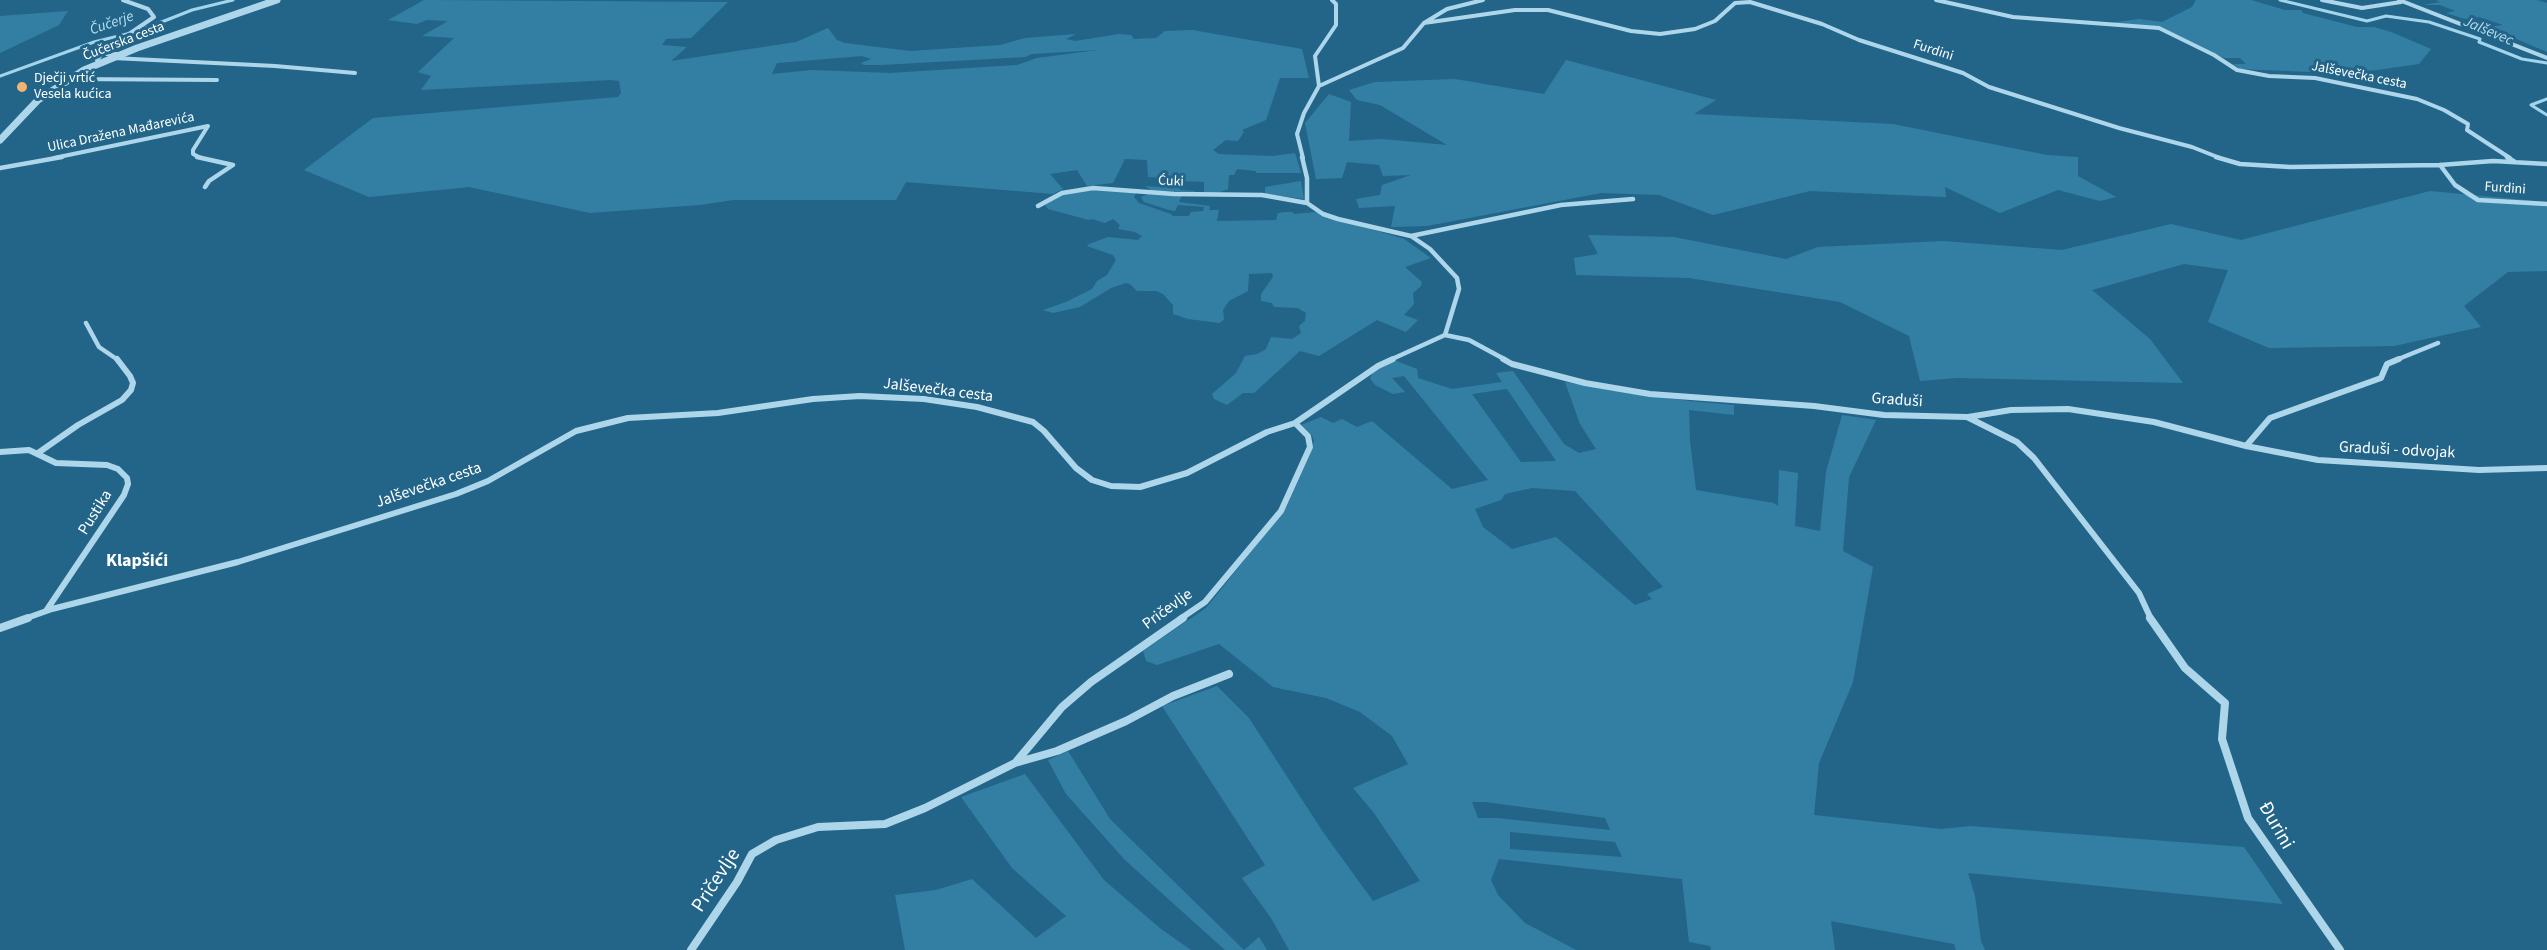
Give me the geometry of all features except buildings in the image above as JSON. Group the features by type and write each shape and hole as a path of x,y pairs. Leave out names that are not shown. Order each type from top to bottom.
{"street":[{"path":"99,62 97,60 101,54 154,17 148,9 123,0"},
{"name":"Čučerska cesta","path":"0,140 38,100 67,79 99,62 278,0"},
{"path":"1332,0 1336,4 1336,25 1315,56 1319,86 1304,113 1297,134 1306,178 1307,203 1323,214 1338,219 1411,236 1430,249 1457,278 1459,290 1445,335"},
{"path":"1319,86 1403,48 1424,23 1447,9 1484,0"},
{"name":"Jalševečka cesta","path":"1936,0 2013,17 2159,28 2214,55 2237,70 2268,76 2315,78 2417,99 2444,110 2468,124 2467,130 2515,163"},
{"path":"2322,0 2362,8 2400,1 2475,28 2547,58"},
{"name":"Furdini","path":"1424,23 1515,10 1548,10 1631,31 1660,34 1695,29 1715,21 1735,3 1750,3 1822,24 1859,40 1963,74 1989,87 2119,128 2192,147 2230,162 2290,167 2440,165 2493,161 2547,164"},
{"path":"101,54 120,54"},
{"path":"110,58 275,66 355,73"},
{"path":"67,79 217,80"},
{"name":"Ulica Dražena Mađarevića","path":"0,168 128,145 207,126 207,131 193,150 193,154 199,158 233,165 205,187"},
{"name":"Furdini","path":"2440,165 2455,185 2478,200 2547,204"},
{"name":"Ćuki","path":"1038,206 1062,193 1093,188 1174,194 1262,195 1307,203"},
{"path":"1411,236 1561,205 1633,199"},
{"path":"38,453 71,429 122,400 131,390 133,383 130,375 118,360 99,347 86,323"},
{"name":"Jalševečka cesta","path":"0,628 45,611 238,562 412,508 488,481 576,431 628,418 718,413 813,399 860,396 945,402 977,407 1033,422 1044,431 1076,468 1092,480 1126,488 1156,484 1187,473 1267,432 1295,423 1378,366 1445,335"},
{"name":"Graduši","path":"1445,335 1468,340 1500,359 1526,369 1585,383 1650,394 1814,406 1884,415 1967,417 2017,442 2034,458 2139,592 2154,626 2185,668 2225,703"},
{"path":"2246,446 2270,418 2381,378 2387,364 2438,343"},
{"name":"Graduši - odvojak","path":"1967,417 2020,409 2068,409 2154,422 2246,446 2318,460 2479,470 2547,468"},
{"name":"Pričevlje","path":"1015,763 1062,707 1091,682 1205,602 1281,511 1310,447 1308,436 1295,423"},
{"name":"Pustika","path":"0,452 29,450 56,463 103,465 124,473 128,484 95,541 45,611"},
{"name":"Pričevlje","path":"692,950 737,882 752,854 776,840 818,827 885,824 925,808 1015,763 1057,751 1126,721 1173,696 1229,674"},
{"name":"Đurini","path":"2225,703 2222,739 2248,818 2340,950"}],"shaded area":[{"path":"424,0 728,2 691,38 666,39 662,45 687,47 671,61 796,42 828,28 837,40 845,43 910,51 1000,45 1025,38 1076,34 1066,39 1075,41 1119,34 1131,35 1134,39 1156,38 1165,31 1192,30 1302,49 1309,78 1280,78 1266,120 1242,130 1244,132 1238,141 1226,140 1213,150 1219,154 1273,156 1295,153 1301,173 1256,173 1256,171 1237,169 1234,175 1229,175 1228,189 1217,193 1204,193 1204,182 1182,181 1180,190 1195,191 1195,193 1152,191 1145,186 1158,187 1166,182 1162,181 1163,178 1148,177 1147,160 1125,159 1113,183 1087,186 1077,170 1050,174 1063,189 1053,194 906,182 896,200 733,200 700,205 590,213 469,187 369,197 304,170 373,118 618,97 621,93 619,81 611,80 421,90 431,76 418,72 454,38 422,36 448,21 427,20 417,24 388,20","holes":["1098,50 1037,58 1017,65 890,73 812,70 772,74 777,63 862,56 871,59 861,63 864,65 881,65 1025,57 1032,54"]},
{"path":"2196,0 2251,0 2285,10 2301,10 2303,13 2357,27 2374,27 2391,32 2431,49 2419,64 2377,70 2332,73 2240,69 2233,64 2246,64 2240,58 2224,58 2159,27 2109,23 2139,19 2162,22 2192,7"},
{"path":"2436,0 2537,0 2547,3 2547,52 2488,27 2503,25 2479,17 2465,19 2446,13 2455,11 2440,5 2423,5 2440,2"},
{"path":"68,11 59,25 0,53 0,16"},
{"path":"1566,60 1716,100 1694,114 1893,124 2047,155 2078,157 2078,176 2116,197 2100,201 2058,190 2000,213 1945,187 1946,197 1810,191 1713,215 1659,195 1601,193 1427,226 1391,227 1395,206 1359,208 1356,199 1380,195 1382,185 1411,175 1383,176 1379,165 1347,162 1342,178 1316,179 1305,123 1329,94 1351,102 1349,141 1382,139 1447,145 1380,105 1357,100 1349,90 1375,82 1455,79 1544,94"},
{"path":"1301,181 1304,199 1265,194 1265,187"},
{"path":"1092,189 1136,193 1134,197 1139,203 1173,216 1189,216 1191,212 1203,211 1204,207 1178,205 1175,211 1144,202 1141,197 1148,194 1182,195 1179,202 1210,206 1209,210 1219,210 1217,221 1276,220 1278,213 1315,212 1404,239 1431,258 1405,267 1422,282 1413,293 1414,304 1404,315 1418,320 1406,332 1377,320 1319,356 1300,351 1254,393 1243,393 1227,405 1214,399 1212,394 1236,373 1245,356 1257,354 1266,349 1271,337 1292,339 1301,333 1299,326 1305,321 1306,313 1298,308 1274,307 1272,303 1261,301 1261,294 1273,277 1272,273 1249,274 1248,291 1229,301 1223,310 1224,319 1220,323 1188,319 1173,314 1173,305 1163,294 1156,291 1137,291 1126,283 1111,288 1080,307 1053,313 1043,310 1092,289 1097,281 1107,275 1116,260 1113,255 1087,246 1089,244 1108,237 1138,240 1142,236 1135,232 1118,229 1120,225 1113,219 1105,223 1089,220 1048,209 1044,204 1062,194"},
{"path":"2430,191 2547,202 2547,271 2508,272 2464,306 2481,327 2394,346 2269,348 2208,322 2228,270 2184,264 2092,290 2150,339 2183,383 1957,378 1920,381 1909,336 1840,302 1689,278 1576,275 1574,258 1598,254 1588,235 1674,237 1786,259 1818,247 1943,241 2062,250 2171,224 2241,240"},
{"path":"1394,360 1417,369 1418,378 1452,389 1502,382 1496,373 1513,371 1564,444 1579,453 1596,449 1580,424 1565,382 1689,401 1734,405 1734,415 1689,410 1696,490 1774,503 1778,506 1779,470 1798,473 1795,526 1820,531 1826,472 1842,415 1876,420 1849,477 1843,551 1873,567 1853,682 1819,763 1814,815 1941,829 1970,826 2244,847 2283,904 1968,873 1975,896 1981,941 1985,950 1956,950 1954,944 1831,921 1835,950 1711,950 1710,946 1689,942 1682,879 1499,859 1491,880 1498,895 1525,923 1576,950 1289,950 1271,918 1242,878 1265,865 1162,706 1217,686 1249,718 1323,832 1373,901 1420,881 1374,813 1353,788 1408,764 1392,736 1360,712 1326,698 1273,687 1219,644 1157,665 1146,661 1143,651 1206,608 1286,508 1314,441 1312,435 1301,425 1321,417 1333,423 1342,419 1357,427 1372,421 1452,489 1488,480 1404,376 1392,378 1405,392 1393,394 1375,385 1370,378 1374,371","holes":["1507,389 1556,461 1521,462 1472,394","1532,488 1575,491 1663,587 1647,594 1652,599 1635,605 1556,537 1512,549 1483,527 1475,509 1501,500 1505,494","1472,802 1605,818 1610,830 1478,818","1510,832 1615,842 1622,857 1510,849"]},
{"path":"1068,751 1110,819 1244,950 1225,950 1125,860 1066,794 1048,760"},
{"path":"1025,774 1104,880 1161,929 1191,950 905,950 895,895 936,890 972,879 1036,938 1066,916 1012,868 961,797"},
{"path":"1259,937 1267,950 1244,950"}],"waterway":[{"name":"Čučerje","path":"0,76 94,42 139,31 192,10 233,0"},
{"name":"Jalševec","path":"2280,0 2367,21 2386,16 2429,22 2480,39 2479,42 2522,59 2547,63"},
{"name":"Jalševec","path":"2547,99 2531,105 2547,115"}],"place":[{"name":"Dječji vrtić Vesela kućica","path":"22,87"}],"district":[{"name":"Klapšići","path":"137,562"}]}
